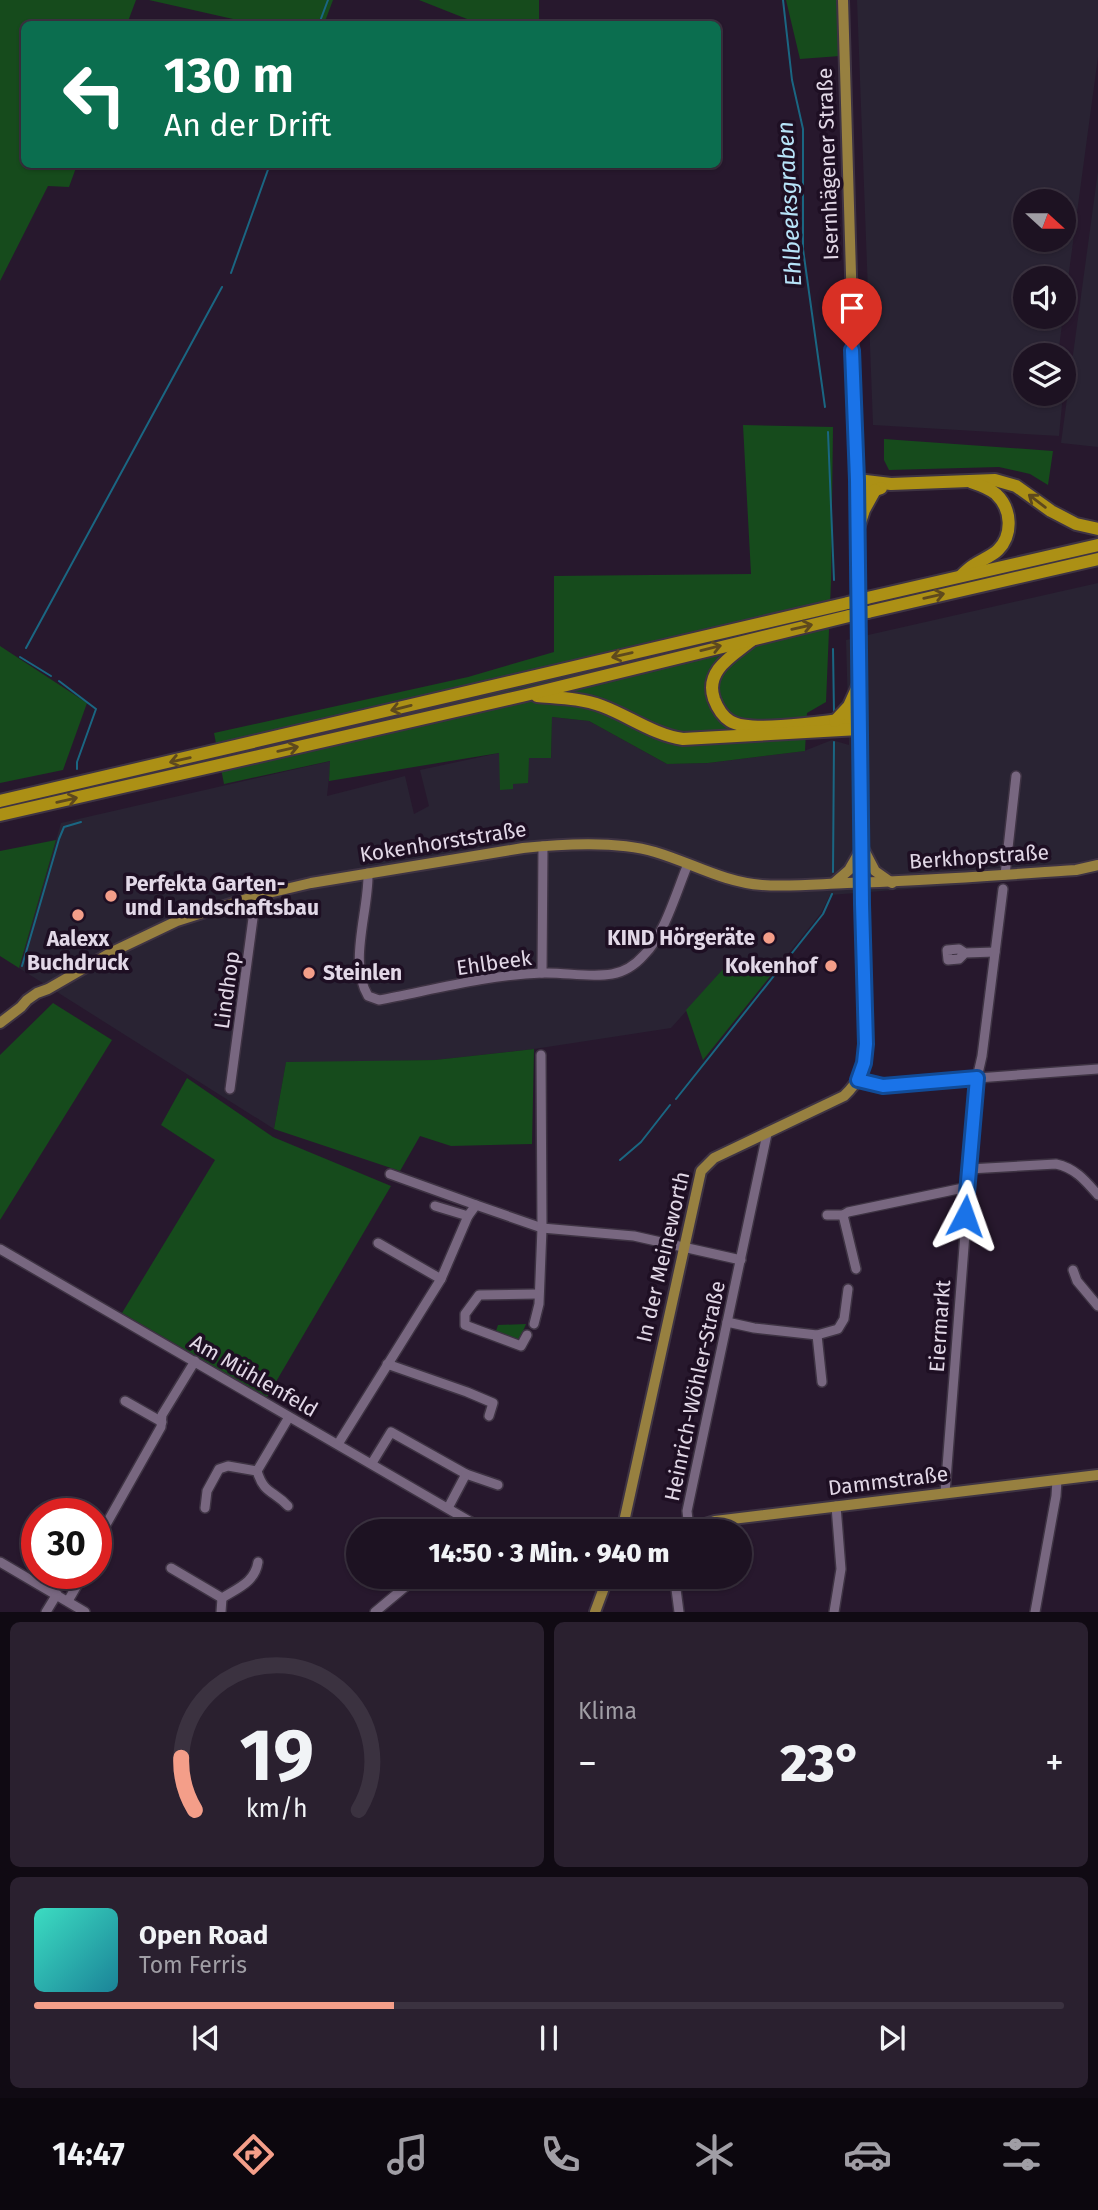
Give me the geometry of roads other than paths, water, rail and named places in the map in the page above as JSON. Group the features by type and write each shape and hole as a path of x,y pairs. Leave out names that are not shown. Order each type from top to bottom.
{"highway":[{"path":"857,485 873,481 891,484 995,480 1016,486 1051,511 1076,524 1098,529"},
{"path":"961,576 997,551 1009,528 1006,508 999,497 986,487 970,481"},
{"path":"857,485 875,490 891,484"},
{"path":"858,528 875,490"},
{"path":"0,801 1098,545"},
{"path":"0,815 526,695 755,637 1098,559"},
{"path":"755,637 727,658 715,674 713,694 724,716 730,721 747,727 835,721 860,723"},
{"path":"835,721 849,706 859,684"},
{"path":"526,695 585,701 618,712 661,733 683,739 705,740 860,723"}],"main road":[{"name":"Isernhägener Straße","path":"844,0 858,528 866,1054 858,1080"},
{"name":"Kokenhorststraße","path":"0,1023 21,1007 29,1006 48,989 112,951 177,921 256,896 368,873 543,846 627,846 654,851 724,878 754,884 776,886 862,883"},
{"path":"861,846 875,871 892,883"},
{"path":"834,883 849,870 861,846"},
{"name":"Berkhopstraße","path":"862,883 1076,870 1098,865"},
{"name":"In der Meineworth","path":"625,1519 701,1171 714,1158 844,1096 858,1080"},
{"name":"Dammstraße","path":"731,1519 1098,1475"},
{"path":"594,1612 603,1589"}],"street":[{"path":"1005,875 1016,776"},
{"path":"542,973 543,846"},
{"name":"Ehlbeek","path":"368,873 360,947 362,980 368,996 379,1000 542,973 613,974 632,965 657,939 688,864"},
{"name":"Eiermarkt","path":"945,1493 977,1078 1003,889"},
{"name":"Lindhop","path":"230,1089 256,896"},
{"path":"965,953 995,953"},
{"path":"534,1324 538,1314 542,1228 541,1055"},
{"path":"858,1080 883,1086 1098,1069"},
{"name":"Heinrich-Wöhler-Straße","path":"687,1519 767,1133"},
{"path":"969,1170 1056,1164 1067,1166 1079,1174 1098,1195"},
{"name":"Heinrich-Wöhler-Straße","path":"390,1174 542,1228 634,1237 741,1260"},
{"path":"827,1215 843,1216 848,1212 968,1187"},
{"path":"338,1444 441,1279 468,1216 476,1205"},
{"path":"435,1206 468,1216"},
{"path":"843,1216 856,1269"},
{"path":"378,1243 441,1279"},
{"name":"Am Mühlenfeld","path":"0,1249 372,1463 462,1519"},
{"path":"1073,1270 1077,1281 1098,1306"},
{"path":"727,1322 817,1335 838,1329 844,1319 848,1289"},
{"path":"527,1335 521,1346 465,1325 465,1314 479,1295 538,1294"},
{"path":"817,1335 822,1382"},
{"path":"112,1513 161,1427 162,1415 195,1361"},
{"path":"387,1364 493,1403 489,1416"},
{"path":"125,1401 162,1422"},
{"path":"257,1471 289,1417"},
{"path":"372,1463 391,1432 467,1474 498,1485"},
{"path":"205,1508 207,1491 219,1469 228,1465 257,1471"},
{"path":"257,1471 265,1490 288,1506"},
{"path":"448,1508 467,1474"},
{"path":"1035,1612 1057,1480"},
{"path":"834,1612 841,1569 836,1506"},
{"path":"0,1562 86,1612"},
{"path":"222,1598 253,1578 257,1573 258,1562"},
{"path":"171,1568 222,1598"},
{"path":"68,1601 75,1589"},
{"path":"375,1612 403,1589"},
{"path":"676,1589 679,1612"},
{"path":"46,1612 57,1594"},
{"path":"221,1612 222,1598"}],"waterway":[{"path":"320,21 328,0"},
{"name":"Ehlbeeksgraben","path":"783,0 792,80 803,129 803,249 825,407"},
{"path":"231,273 269,168"},
{"path":"26,648 222,287"},
{"name":"Ehlbeeksgraben","path":"828,432 834,580"},
{"name":"Ehlbeeksgraben","path":"833,649 834,713"},
{"path":"20,657 51,676"},
{"path":"59,681 96,709 77,762 77,769"},
{"name":"Ehlbeeksgraben","path":"833,872 834,742"},
{"path":"22,966 59,839 64,827 81,822"},
{"name":"Ehlbeeksgraben","path":"676,1099 823,914 832,894"},
{"name":"Ehlbeeksgraben","path":"620,1160 641,1142 670,1105"}],"place":[{"name":"Perfekta Garten- und Landschaftsbau","path":"111,896"},
{"name":"Aalexx Buchdruck","path":"78,915"},
{"name":"KIND Hörgeräte","path":"769,938"},
{"name":"Kokenhof","path":"831,966"},
{"name":"Steinlen","path":"309,973"}]}
